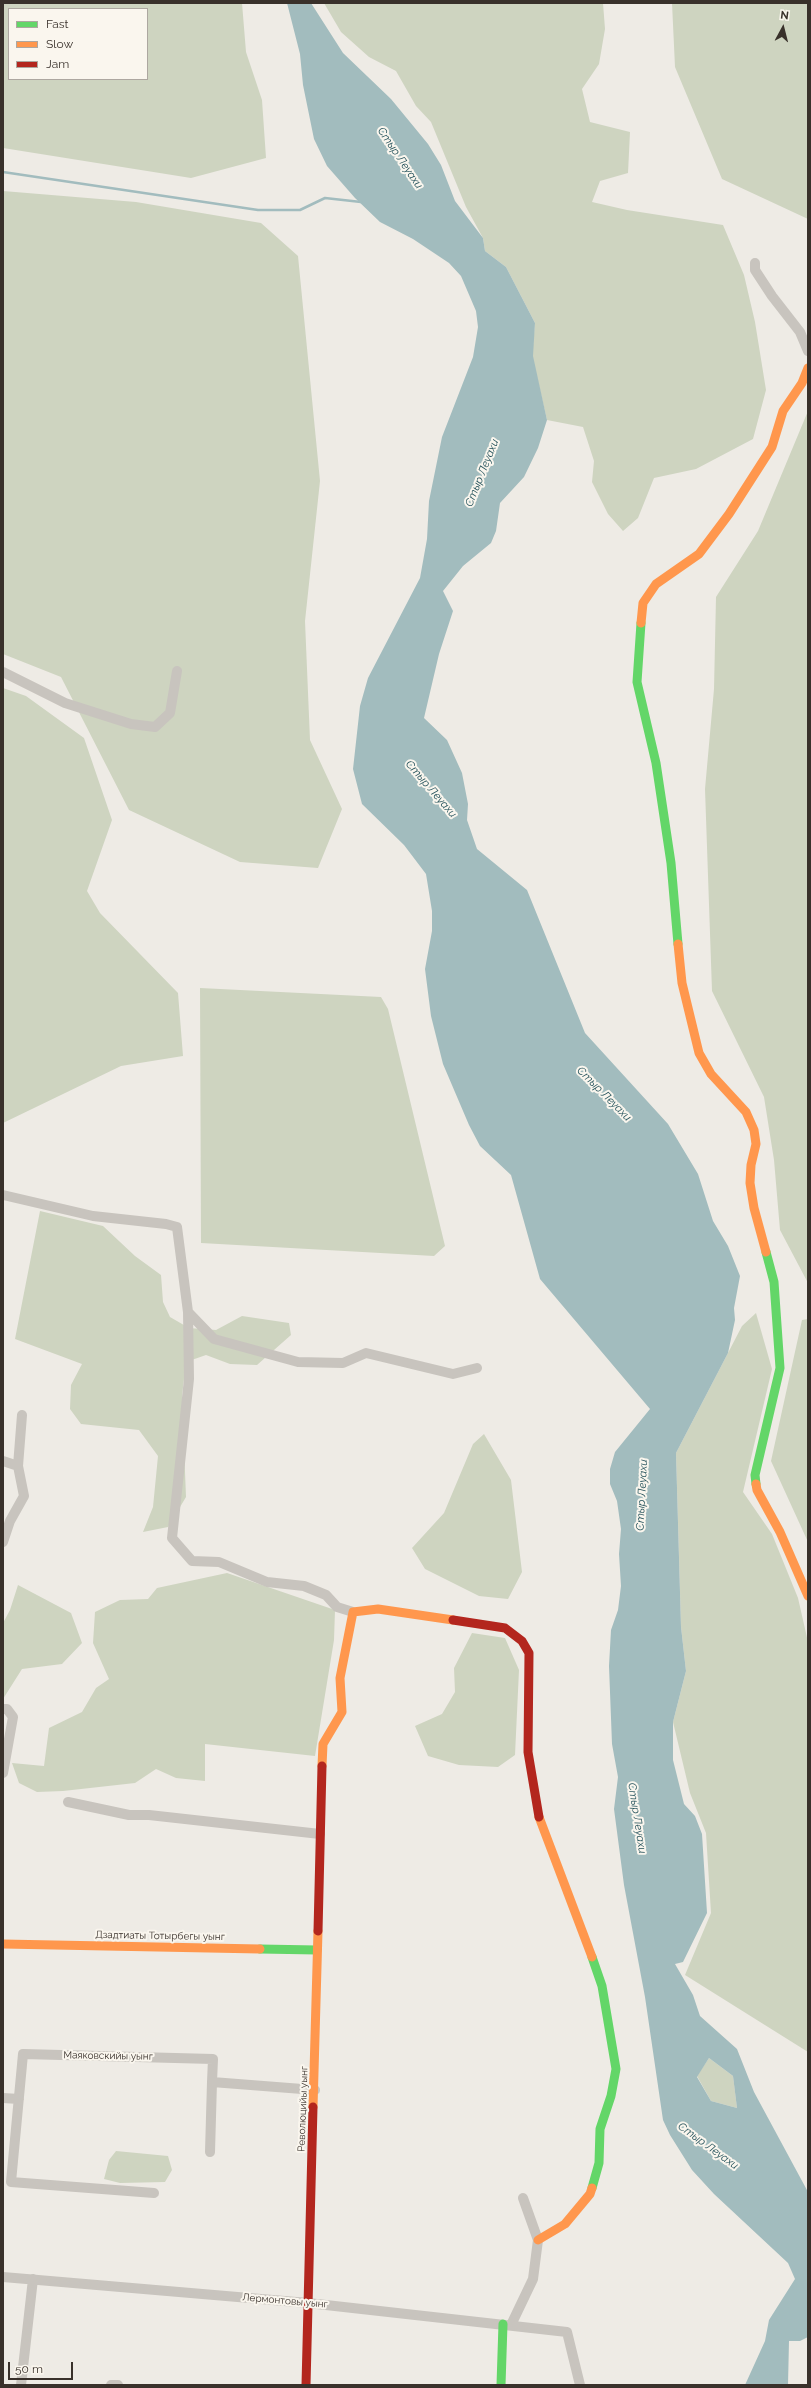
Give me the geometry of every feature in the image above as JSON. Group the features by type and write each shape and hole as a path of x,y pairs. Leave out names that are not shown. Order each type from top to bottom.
{"street":[{"path":"755,264 755,270 772,296 800,332 808,351"},
{"path":"808,368 802,382 783,411 772,447 729,514 698,554 656,584 643,603 637,682 656,763 671,863 672,896 682,983 694,1034 699,1053 711,1074 746,1112 754,1130 756,1144 751,1165 750,1183 754,1208 774,1282 780,1368 755,1475 757,1490 780,1532 808,1596"},
{"path":"3,672 66,703 131,724 155,727 170,713 177,671"},
{"path":"3,1195 93,1216 166,1224 177,1227 188,1312 190,1379 172,1538 192,1561 219,1562 267,1582 304,1586 326,1595 338,1607 353,1612 378,1609 505,1628 522,1641 529,1654 528,1752 539,1818 584,1929 602,1986 616,2069 611,2096 600,2129 599,2163 590,2194 565,2224 538,2240"},
{"path":"188,1312 214,1339 298,1362 343,1363 366,1353 453,1374 476,1368"},
{"path":"3,1542 10,1522 24,1496 18,1466 22,1415"},
{"path":"3,1462 18,1466"},
{"name":"Революцийы уынг","path":"306,2385 323,1744 342,1712 340,1678 353,1612"},
{"path":"3,1709 6,1709 13,1717 3,1774"},
{"path":"68,1802 129,1816 149,1815 320,1834"},
{"name":"Дзадтиаты Тотырбегы уынг","path":"3,1944 317,1950"},
{"name":"Маяковскийы уынг","path":"154,2193 12,2182 23,2054 213,2058 210,2152"},
{"path":"212,2082 315,2090"},
{"path":"3,2098 19,2099"},
{"path":"500,2385 507,2324 533,2279 538,2240 523,2198"},
{"name":"Лермонтовы уынг","path":"3,2277 308,2303 507,2324 567,2332 580,2385"},
{"path":"21,2385 33,2279"},
{"path":"110,2385 118,2385"}],"green space":[{"path":"3,3 242,3 246,52 262,100 266,158 191,178 3,148"},
{"path":"324,3 603,3 605,29 599,64 582,89 590,122 630,132 628,173 600,181 592,202 627,210 723,225 744,275 755,322 766,390 753,439 696,469 654,478 638,518 623,531 608,514 592,482 594,461 583,427 547,420 532,356 535,323 506,267 485,251 483,238 466,207 431,122 416,106 396,71 369,57 341,32"},
{"path":"672,3 808,3 808,219 722,179 675,67"},
{"path":"3,191 136,202 261,223 298,256 320,481 305,621 310,740 342,809 318,868 240,862 129,810 61,677 3,654"},
{"path":"808,411 808,1283 780,1230 774,1160 764,1097 712,991 705,789 714,689 716,597 758,531"},
{"path":"3,688 26,696 84,738 112,820 87,891 100,913 178,993 183,1056 121,1066 3,1123"},
{"path":"200,988 381,997 388,1009 445,1246 434,1256 201,1243"},
{"path":"40,1211 103,1226 135,1256 161,1275 163,1302 170,1317 189,1328 216,1330 242,1316 289,1323 291,1335 257,1365 230,1364 206,1355 186,1362 182,1396 186,1497 168,1527 143,1532 153,1507 158,1456 139,1430 81,1424 70,1409 71,1385 82,1364 15,1339"},
{"path":"756,1313 772,1369 743,1492 772,1534 798,1598 808,1642 808,2052 685,1975 711,1913 706,1833 690,1793 673,1722 686,1671 681,1627 676,1453 742,1326"},
{"path":"808,1319 808,1542 771,1461 802,1320"},
{"path":"484,1434 511,1480 522,1572 508,1599 479,1596 425,1569 412,1548 444,1513 473,1444"},
{"path":"227,1573 335,1610 334,1640 315,1756 205,1744 205,1781 176,1778 156,1769 135,1783 63,1791 37,1792 19,1783 12,1763 44,1766 49,1728 82,1712 96,1688 109,1679 93,1643 95,1612 120,1600 148,1599 157,1588"},
{"path":"18,1585 71,1613 82,1643 62,1664 22,1669 3,1699 3,1623 10,1610"},
{"path":"472,1633 505,1638 519,1670 515,1755 498,1767 459,1765 428,1756 415,1726 442,1714 455,1692 454,1668"},
{"path":"709,2058 733,2076 737,2108 711,2101 697,2076"},
{"path":"116,2151 168,2156 172,2170 165,2182 120,2183 104,2179 109,2160"}],"water":[{"name":"Стыр Леуахи","path":"287,3 311,3 343,53 391,99 428,144 441,165 455,201 483,238 485,251 506,267 535,323 533,356 547,420 538,448 524,477 500,503 496,531 491,543 463,566 443,591 453,611 439,654 424,718 447,740 462,773 468,804 467,820 477,849 527,890 585,1033 668,1124 698,1174 713,1221 728,1246 740,1276 734,1308 735,1320 728,1353 676,1453 681,1627 686,1671 673,1722 673,1760 684,1804 695,1816 702,1834 707,1913 683,1962 675,1964 693,1995 700,2016 737,2049 754,2092 808,2192 808,2337 800,2341 789,2341 788,2385 745,2385 765,2341 769,2320 795,2279 788,2263 714,2194 692,2170 670,2135 663,2120 645,1997 624,1885 614,1809 618,1777 612,1744 609,1666 611,1630 618,1610 621,1586 619,1554 621,1529 617,1501 610,1484 610,1469 615,1452 650,1409 540,1279 511,1175 480,1146 469,1125 443,1064 431,1016 425,969 432,931 432,911 426,874 404,845 362,804 353,769 360,706 368,678 420,578 427,539 429,501 442,437 473,357 478,327 476,311 461,276 449,263 413,239 380,222 355,198 327,166 314,139 303,85 300,54","holes":["709,2058 733,2076 737,2108 711,2101 697,2077"]}],"waterway":[{"path":"3,172 258,210 300,210 325,198 361,202"}],"traffic: fast":[{"path":"641,623 637,682 656,763 671,863 678,944"},
{"path":"756,1484 755,1475 780,1368 774,1282 766,1252"},
{"path":"260,1949 317,1950"},
{"path":"592,1957 602,1986 616,2069 611,2096 600,2129 599,2163 592,2188"},
{"path":"501,2385 503,2324"}],"traffic: slow":[{"path":"641,623 643,603 656,584 699,554 729,514 772,447 783,411 802,383 808,368"},
{"path":"678,944 682,983 699,1053 711,1074 746,1112 754,1130 756,1144 751,1165 750,1183 754,1208 766,1252"},
{"path":"756,1484 757,1490 780,1532 808,1596"},
{"path":"322,1766 323,1744 342,1712 340,1678 353,1612 378,1609 453,1620"},
{"path":"539,1817 592,1957"},
{"path":"313,2107 318,1931"},
{"path":"3,1944 260,1949"},
{"path":"538,2240 565,2224 590,2194 592,2188"}],"traffic: jam":[{"path":"453,1620 505,1628 522,1641 529,1653 528,1752 539,1817"},
{"path":"318,1931 322,1766"},
{"path":"306,2385 313,2107"}]}
